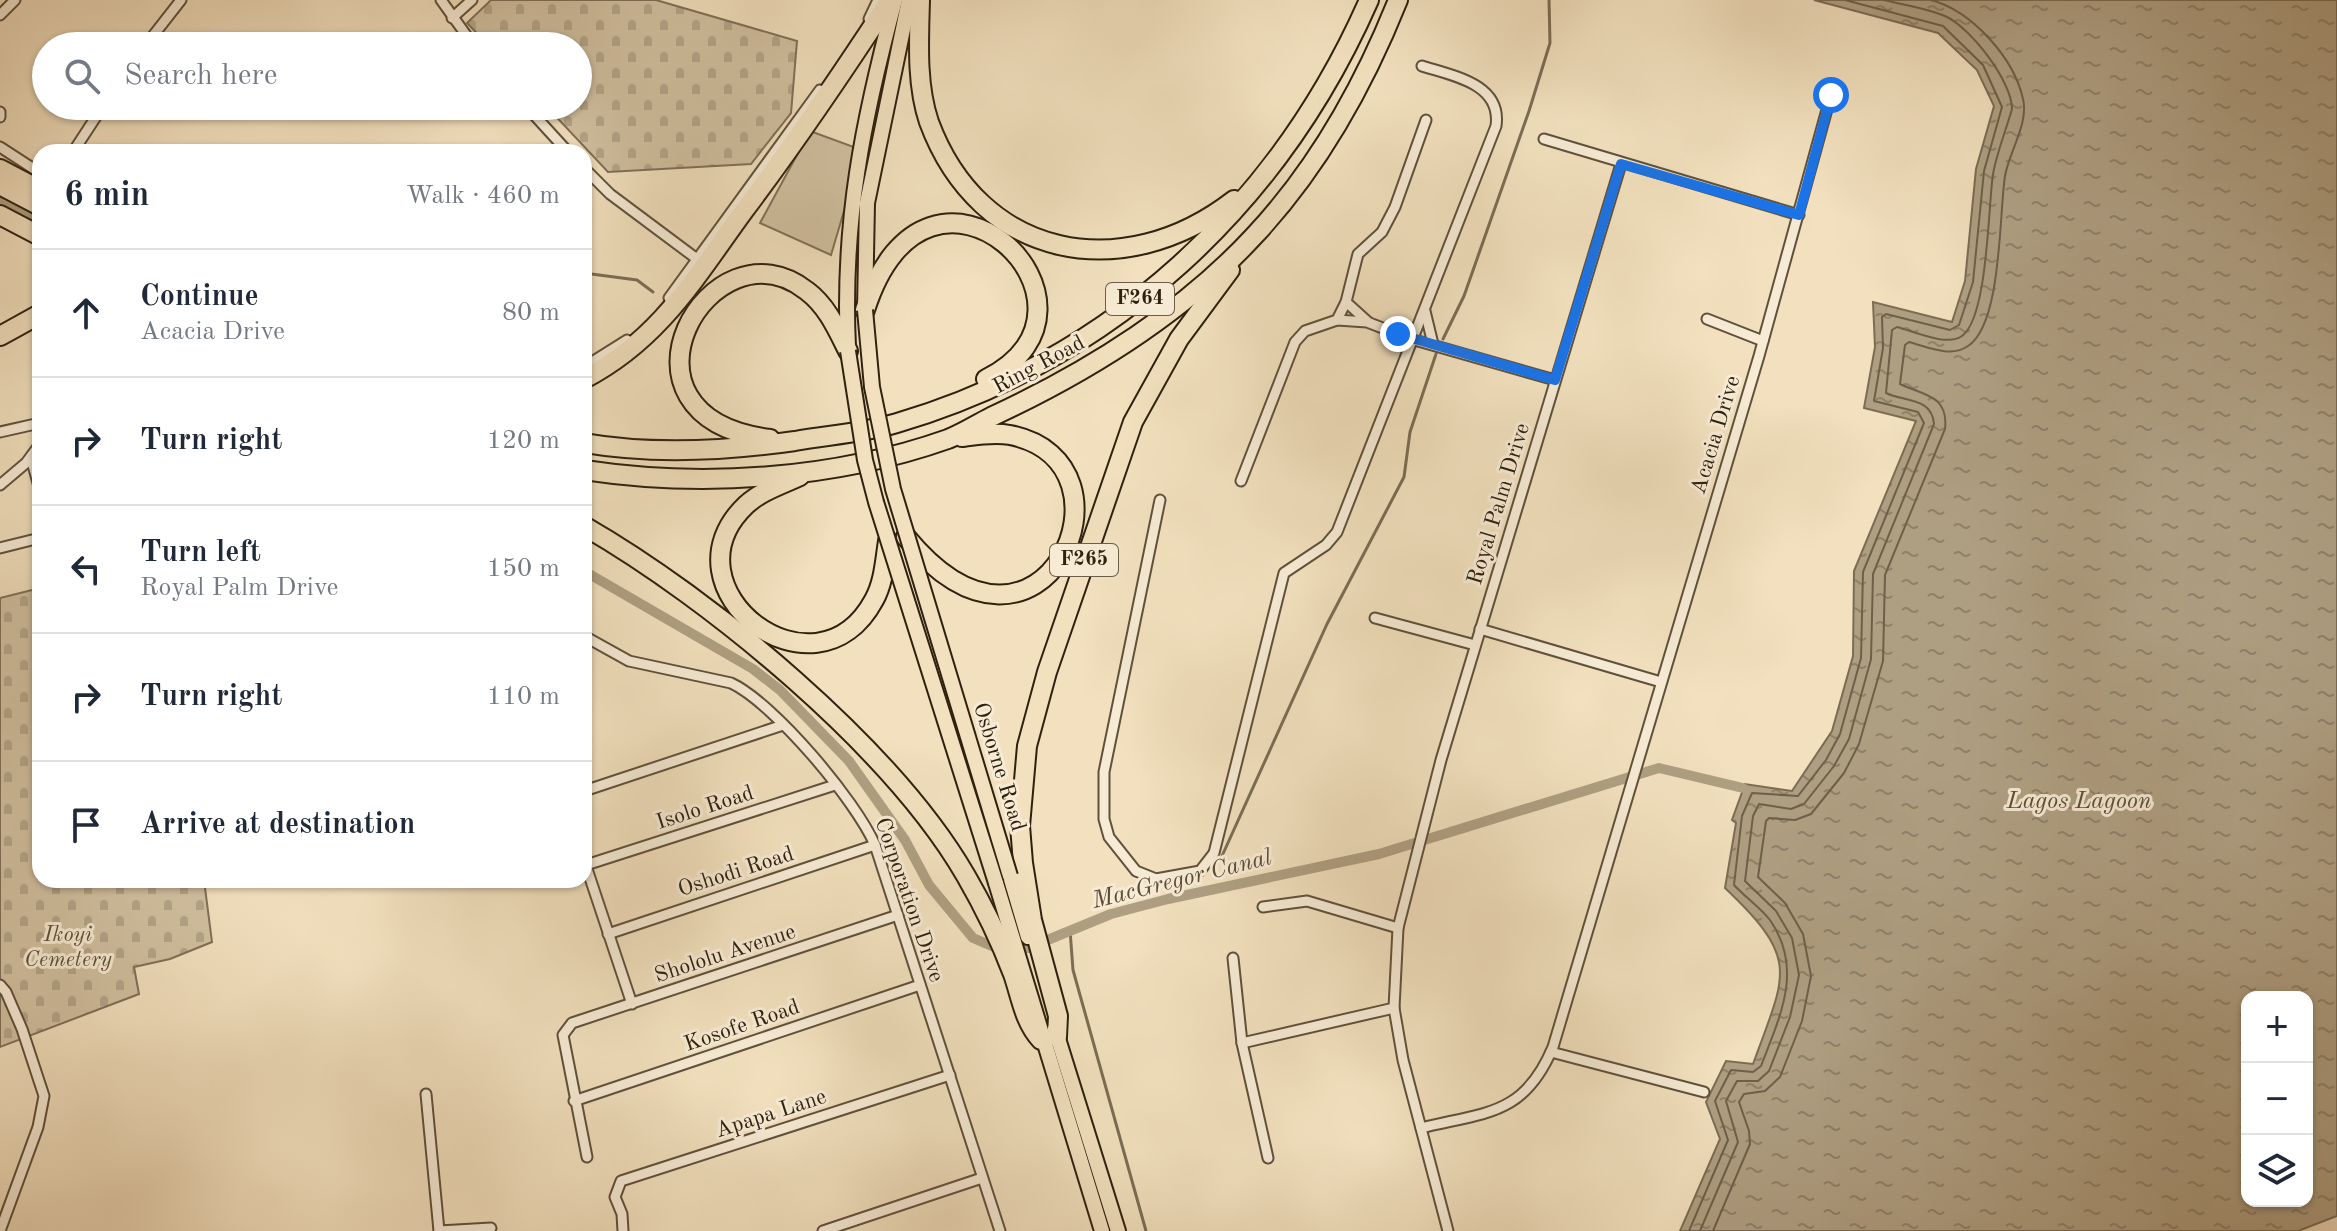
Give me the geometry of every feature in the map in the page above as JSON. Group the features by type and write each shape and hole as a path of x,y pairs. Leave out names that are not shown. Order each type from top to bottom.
{"highway":[{"path":"592,374 633,349 676,304 852,63 892,0"},
{"path":"920,0 922,93 940,147 975,196 1031,237 1080,250 1133,249 1159,242 1209,219 1265,176"},
{"name":"Ring Road","path":"592,444 692,451 733,450 895,424 1037,365 1136,303 1216,233 1265,176 1324,87 1369,0"},
{"name":"Ring Road","path":"592,471 707,478 807,473 881,459 951,438 1041,394 1129,341 1170,311 1255,236 1336,126 1365,75 1398,0"},
{"path":"0,169 32,186"},
{"path":"0,185 32,202"},
{"path":"0,215 32,232"},
{"path":"865,310 875,278 897,247 940,225 967,224 1008,244 1028,269 1037,301 1035,321 1016,357 996,374 969,388 956,401"},
{"name":"F265","path":"1049,1039 1058,1016 1030,973 1023,863 1022,782 1027,746 1047,672 1118,458 1143,400 1179,339 1255,236"},
{"path":"792,441 723,430 699,411 682,378 680,354 688,323 705,298 733,281 769,276 802,287 831,317 848,351"},
{"path":"0,336 32,318"},
{"path":"807,473 767,490 744,507 725,540 724,581 732,602 760,631 781,640 800,643 832,638 861,618 874,600 897,539 955,584 988,595 1009,594 1038,582 1065,554 1076,520 1076,498 1058,464 1031,442 997,434 951,438"},
{"path":"592,531 657,573 736,633 848,731 911,800 948,848 1030,973 1031,1029 1049,1039"}],"main road":[{"name":"Osborne Road","path":"892,0 850,206 846,252 848,351 865,460 897,539 1028,922"},
{"name":"Osborne Road","path":"909,0 881,122 867,203 865,310 877,416 897,539 996,883 1002,930"},
{"name":"F265","path":"1049,1039 1102,1231"},
{"name":"F265","path":"1049,1039 1118,1231"}],"street":[{"path":"0,15 15,0"},
{"path":"156,32 181,0"},
{"path":"441,0 463,32"},
{"path":"452,18 472,0"},
{"path":"592,362 630,337 670,296 854,44 878,0"},
{"path":"1160,500 1124,669 1102,796 1109,837 1136,871 1156,879 1200,871 1214,853 1284,573 1326,545 1337,532 1496,126 1498,113 1489,94 1465,79 1422,66"},
{"name":"Acacia Drive","path":"1421,1128 1501,1108 1519,1099 1543,1071 1551,1052 1763,341 1831,95"},
{"path":"78,144 94,120"},
{"path":"539,120 561,144"},
{"path":"1337,320 1346,302 1358,254 1382,232 1395,207 1426,120"},
{"path":"1544,139 1799,215"},
{"path":"0,147 32,168"},
{"name":"Royal Palm Drive","path":"1448,1231 1394,1008 1398,928 1415,856 1475,645 1621,164"},
{"path":"592,176 610,194 697,259"},
{"path":"1346,302 1367,322"},
{"path":"1425,311 1433,344"},
{"path":"1707,319 1763,341"},
{"path":"1241,481 1295,342 1305,331 1337,320 1367,322 1411,339 1555,380"},
{"path":"0,432 32,425"},
{"path":"0,485 31,458 32,462"},
{"path":"0,548 32,540"},
{"path":"1375,618 1475,645"},
{"path":"1480,629 1661,682"},
{"name":"Corporation Drive","path":"592,640 629,661 731,683 758,700 860,814 875,845 1000,1231"},
{"path":"592,788 783,725"},
{"name":"Isolo Road","path":"592,860 835,785"},
{"name":"Oshodi Road","path":"608,934 875,845"},
{"path":"592,884 632,1004"},
{"path":"1263,907 1307,901 1398,928"},
{"name":"Shololu Avenue","path":"574,1101 563,1035 565,1028 572,1023 898,915"},
{"path":"1233,958 1242,1043 1268,1158"},
{"path":"0,985 22,1029 44,1096 38,1127 0,1231"},
{"name":"Kosofe Road","path":"574,1101 920,985"},
{"path":"1242,1043 1394,1008"},
{"path":"1551,1052 1704,1092"},
{"name":"Apapa Lane","path":"623,1231 622,1214 615,1197 621,1181 950,1075"},
{"path":"426,1094 439,1231 491,1228"},
{"path":"574,1101 587,1157"},
{"path":"823,1231 982,1178"}],"green space":[{"path":"491,0 656,0 797,41 791,113 751,164 608,172 592,155 592,144 582,144 559,120 592,120 592,32 476,32 467,23"},
{"path":"810,131 862,150 831,255 760,223"},
{"name":"Ikoyi Cemetery","path":"32,590 32,888 205,888 212,942 170,959 134,967 139,994 0,1047 0,598"}],"water":[{"name":"Lagos Lagoon","path":"1814,0 2337,0 2337,1216 2298,1231 1680,1231 1720,1139 1706,1102 1726,1061 1753,1064 1779,987 1780,969 1776,951 1766,933 1725,888 1736,823 1732,820 1745,784 1792,791 1832,731 1853,656 1854,571 1916,421 1864,408 1875,347 1873,302 1952,322 1965,281 1976,169 1994,106 1977,70 1938,33"}],"waterway":[{"path":"1443,339 1464,296 1529,111 1550,43 1549,0"},
{"name":"MacGregor Canal","path":"0,200 32,217"},
{"path":"592,274 637,280 653,292"},
{"path":"1222,856 1327,624 1404,477 1410,432 1436,354"},
{"name":"MacGregor Canal","path":"592,576 753,669 780,690 849,761 905,840 929,885 973,938 999,949 1028,948 1111,914 1168,899 1379,854 1659,768 1743,788"},
{"path":"1070,930 1073,970 1146,1231"}],"route":[{"path":"1398,334 1555,380 1621,164 1799,215 1831,95"}]}
